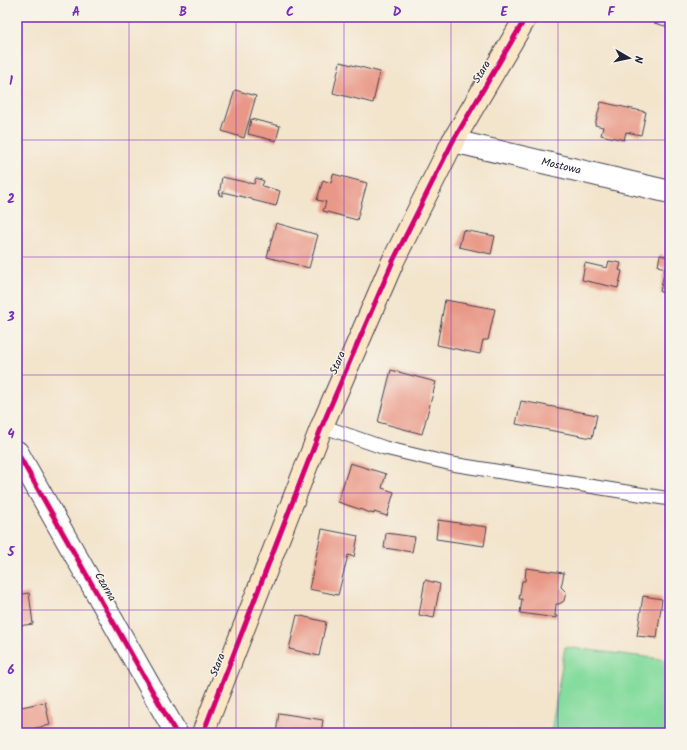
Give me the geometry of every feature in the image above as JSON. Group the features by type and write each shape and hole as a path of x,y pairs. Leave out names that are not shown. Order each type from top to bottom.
{"street":[{"name":"Stara","path":"203,733 322,426 393,261 453,141 526,17"},
{"name":"Mostowa","path":"453,141 670,192"},
{"name":"Czarna","path":"17,452 176,733"}],"lane":[{"path":"322,426 385,448 452,464 670,499"}],"green space":[{"path":"565,647 670,660 670,733 551,733"}],"building":[{"path":"581,17 600,17 598,22"},
{"path":"655,17 670,17 669,27 654,23"},
{"path":"340,62 380,72 373,103 333,93"},
{"path":"235,90 256,96 244,138 222,131"},
{"path":"601,102 646,112 641,135 626,132 624,140 601,135 603,127 595,125"},
{"path":"251,119 280,126 276,141 248,134"},
{"path":"333,174 367,183 357,220 323,211 326,202 317,200 323,180 331,183"},
{"path":"222,177 254,184 256,178 264,181 262,186 280,191 276,206 223,192 223,196 219,195"},
{"path":"276,223 318,235 309,268 267,257"},
{"path":"463,230 495,236 491,254 459,247"},
{"path":"670,251 670,295 660,292 665,268 658,266 660,255 668,257"},
{"path":"609,261 621,263 619,270 622,271 618,288 582,280 585,263 607,268"},
{"path":"445,300 495,309 488,340 483,340 480,354 437,345"},
{"path":"391,370 436,382 422,434 378,422"},
{"path":"521,401 597,415 592,438 516,424"},
{"path":"350,463 386,474 382,488 394,492 387,516 374,512 374,514 338,502"},
{"path":"438,520 487,527 484,546 436,539"},
{"path":"322,529 358,536 354,557 348,555 338,595 309,589"},
{"path":"386,533 415,537 412,552 384,548"},
{"path":"526,568 564,573 561,587 566,592 564,601 556,604 555,616 557,616 557,618 520,613 522,599 519,599 522,581 525,581"},
{"path":"425,580 440,584 434,618 419,615"},
{"path":"29,593 33,624 17,626 17,595"},
{"path":"643,596 662,599 657,638 637,636"},
{"path":"297,615 326,622 319,656 289,649"},
{"path":"45,702 50,725 17,732 17,708"},
{"path":"279,713 323,720 321,733 276,733"}],"cycle path":[{"path":"203,733 322,426 393,261 453,141 526,17"},
{"path":"17,452 176,733"}]}
